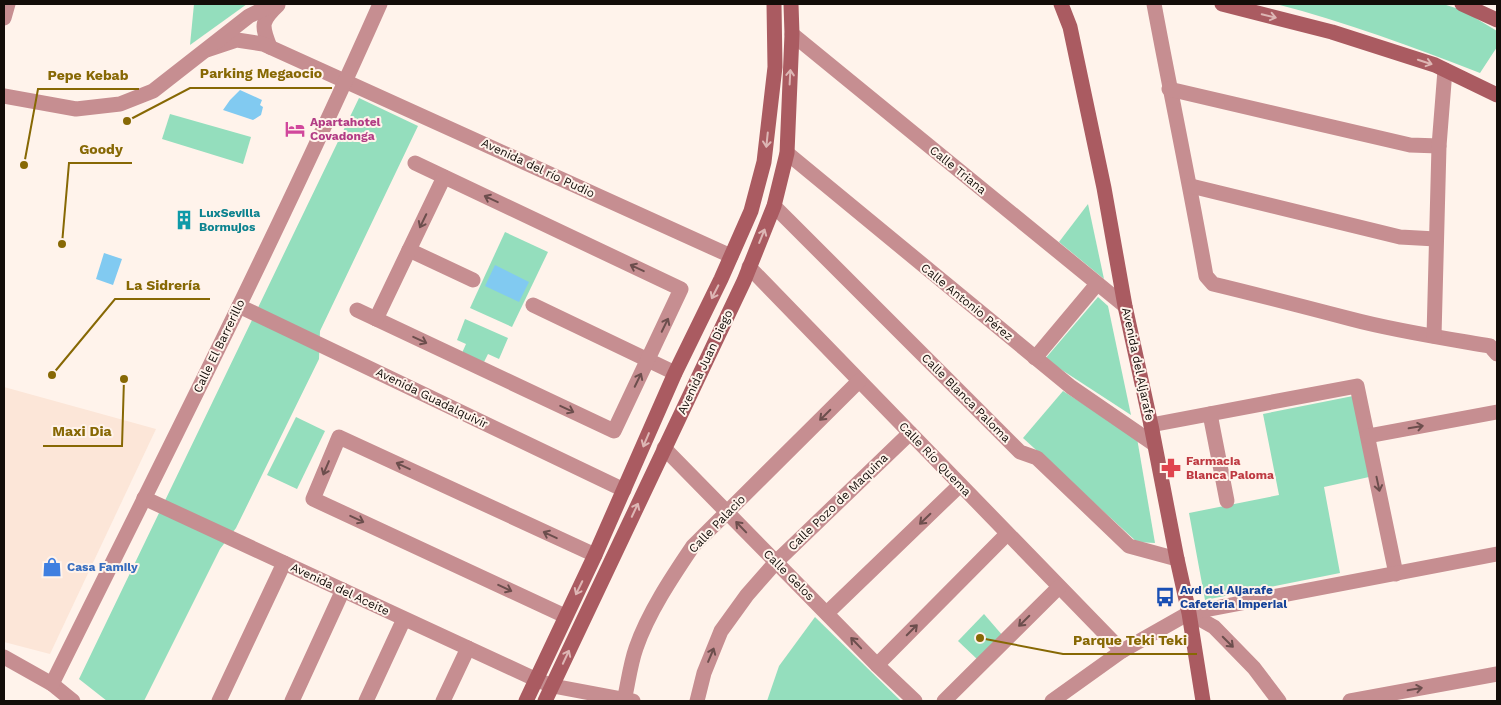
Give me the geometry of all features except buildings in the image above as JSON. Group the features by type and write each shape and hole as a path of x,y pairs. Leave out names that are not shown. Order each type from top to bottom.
{"street":[{"path":"4,18 8,4"},
{"path":"4,96 76,109 120,104 153,91 208,50 249,16 274,4"},
{"path":"270,47 263,30 267,16 280,4"},
{"name":"Calle El Barrerillo","path":"52,684 239,306 380,4"},
{"name":"Avenida Juan Diego","path":"526,701 595,555 675,373 721,279 751,211 764,162 775,66 774,4"},
{"name":"Avenida Juan Diego","path":"545,701 749,267 774,206 786,154 792,34 791,4"},
{"name":"Avenida del Aljarafe","path":"1062,4 1070,27 1104,188 1125,306 1151,425 1176,559 1189,613 1202,701"},
{"name":"Avenida del Aljarafe","path":"1070,27 1071,4"},
{"path":"1154,4 1206,276 1213,284 1351,319 1490,346 1497,354"},
{"path":"1222,4 1332,32 1435,65 1497,95"},
{"path":"1462,4 1497,20"},
{"name":"Calle Triana","path":"792,34 1125,306"},
{"name":"Avenida del río Pudio","path":"208,50 237,40 263,44 731,256"},
{"path":"1434,336 1439,146 1445,70"},
{"path":"1169,89 1410,145 1439,146"},
{"name":"Calle Antonio Pérez","path":"786,154 1071,387 1154,444"},
{"path":"357,310 614,431 681,289 415,163"},
{"path":"376,319 444,177"},
{"path":"1190,186 1400,237 1436,239"},
{"name":"Calle Blanca Paloma","path":"774,206 1020,452 1036,458 1128,546 1176,559"},
{"path":"409,250 473,280"},
{"name":"Calle Río Quema","path":"749,267 1122,651"},
{"path":"1035,358 1097,284"},
{"path":"533,305 675,373"},
{"name":"Avenida Guadalquivir","path":"239,306 624,490"},
{"name":"Calle Palacio","path":"627,700 635,648 673,575 693,546 859,381"},
{"path":"1151,425 1358,386 1396,574"},
{"path":"1368,436 1497,412"},
{"path":"1210,414 1227,501"},
{"name":"Calle Pozo de Maquina","path":"697,701 704,673 721,631 747,595 776,562 910,433"},
{"path":"565,616 313,499 339,437 595,555"},
{"name":"Calle Gelos","path":"664,448 877,665 915,701"},
{"path":"827,613 960,485"},
{"name":"Avenida del Aceite","path":"144,498 537,680 553,686 627,700"},
{"path":"877,665 1007,534"},
{"path":"1052,701 1122,651 1189,613 1497,554"},
{"path":"219,701 284,563"},
{"path":"944,701 1059,587"},
{"path":"292,701 343,590"},
{"path":"1189,613 1214,627 1254,668 1279,701"},
{"path":"366,701 404,619"},
{"path":"443,701 468,648"},
{"path":"4,657 52,684 73,701"},
{"path":"1350,701 1497,674"}],"shaded area":[{"path":"4,387 156,429 50,654 4,642"}],"green space":[{"path":"194,4 247,4 190,45"},
{"path":"1276,4 1443,4 1462,10 1497,31 1497,47 1480,73 1379,36"},
{"path":"359,98 418,126 320,331 319,359 236,528 220,549 144,701 107,701 79,679"},
{"path":"170,114 251,137 243,164 162,139"},
{"path":"1088,204 1104,279 1059,242"},
{"path":"505,232 548,252 512,327 470,308"},
{"path":"1098,297 1108,306 1131,415 1045,359"},
{"path":"465,319 508,338 499,359 488,354 484,362 462,353 466,344 457,340"},
{"path":"1063,391 1137,438 1155,543 1137,542 1023,438"},
{"path":"1353,396 1369,477 1324,487 1340,573 1205,600 1189,513 1279,495 1263,414"},
{"path":"296,417 325,431 297,489 267,475"},
{"path":"984,614 1003,636 978,660 958,641"},
{"path":"815,617 901,701 767,701 779,666"}],"water":[{"path":"240,90 262,100 260,105 263,107 261,115 253,120 223,110"},
{"path":"104,253 122,259 113,285 96,279"},
{"path":"495,265 529,282 519,302 485,286"}],"place":[{"name":"Parking Megaocio","path":"127,121"},
{"name":"Apartahotel Covadonga","path":"295,129"},
{"name":"Pepe Kebab","path":"24,165"},
{"name":"LuxSevilla Bormujos","path":"184,220"},
{"name":"Goody","path":"62,244"},
{"name":"La Sidrería","path":"52,375"},
{"name":"Maxi Dia","path":"124,379"},
{"name":"Farmacia Blanca Paloma","path":"1171,468"},
{"name":"Casa Family","path":"52,567"},
{"name":"Avd del Aljarafe Cafeteria Imperial","path":"1165,597"},
{"name":"Parque Teki Teki","path":"980,638"}]}
